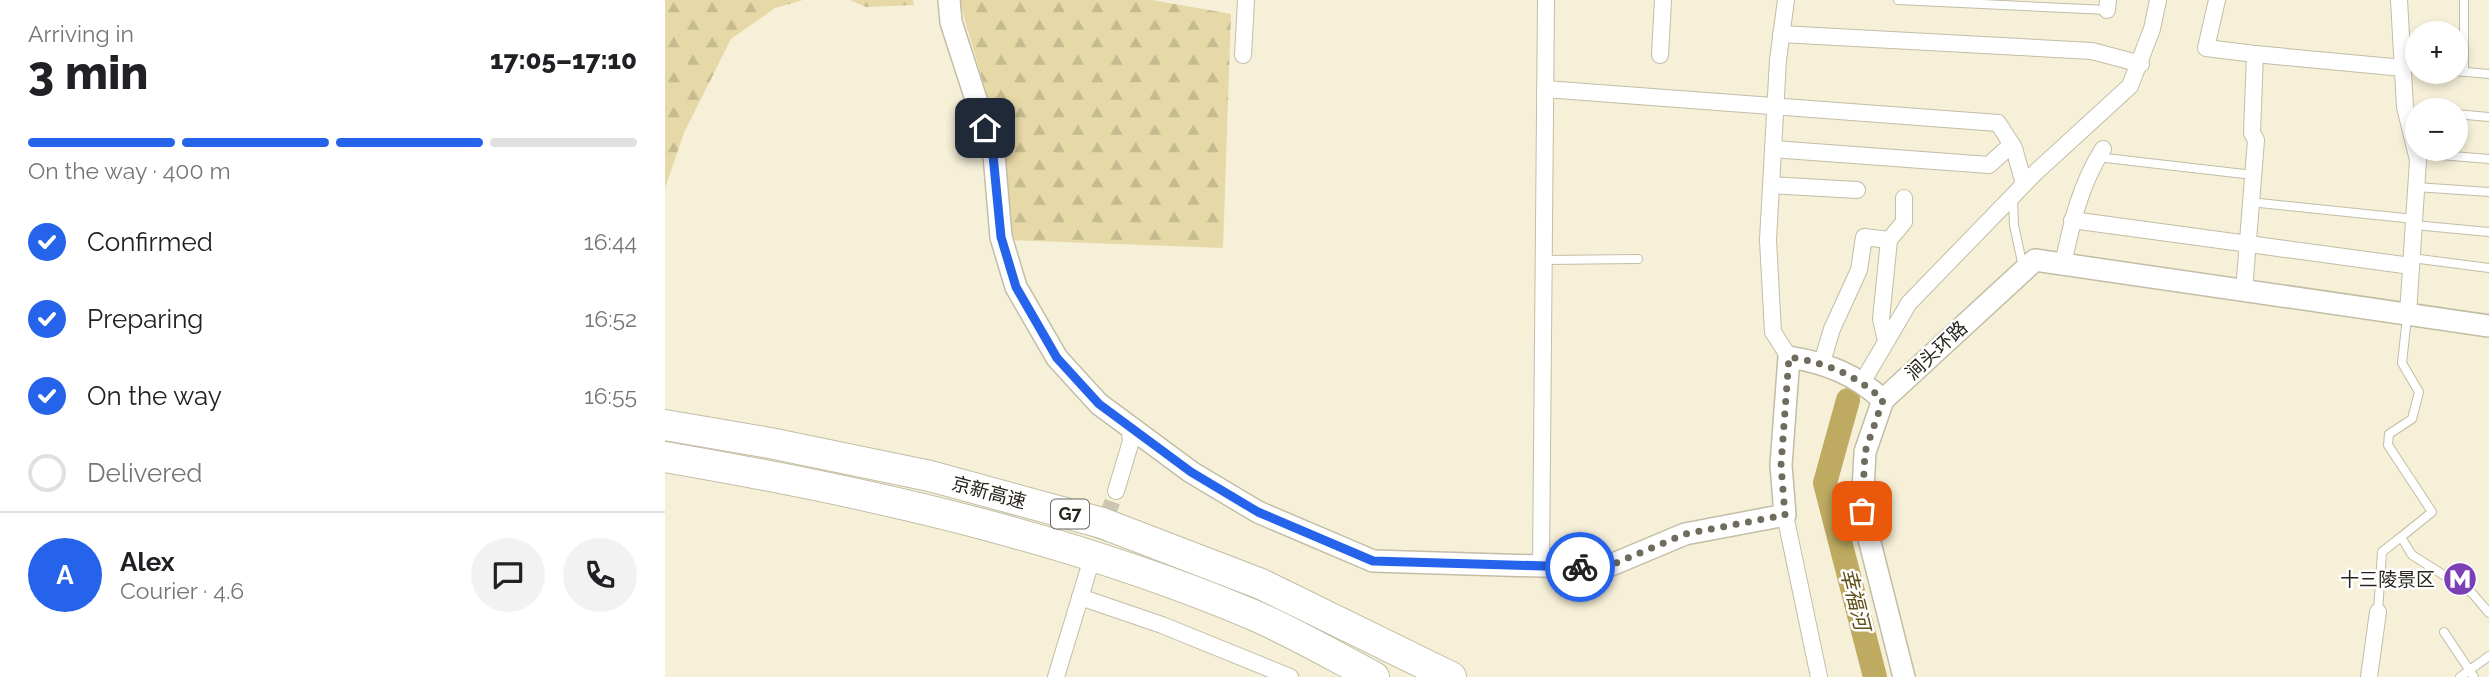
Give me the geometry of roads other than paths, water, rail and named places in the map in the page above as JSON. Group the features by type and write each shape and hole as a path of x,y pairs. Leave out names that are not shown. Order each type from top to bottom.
{"highway":[{"name":"京新高速","path":"665,425 770,443 930,476 1102,523 1261,584 1451,677"},
{"name":"京新高速","path":"665,457 763,474 924,510 1096,557 1253,615 1374,677"}],"street":[{"path":"949,0 951,22 993,155 1001,237 1016,287 1057,358 1099,404 1191,472 1258,512 1373,561 1604,568 1685,534 1785,515"},
{"path":"1243,55 1246,0"},
{"path":"1541,566 1546,0"},
{"path":"1660,55 1663,0"},
{"path":"1786,0 1775,107 1768,240 1773,332 1789,357 1781,465 1785,515 1819,677"},
{"path":"1863,381 1909,303 2018,190 2130,86 2141,64 2158,0"},
{"path":"2217,0 2206,48 2405,68"},
{"path":"2399,0 2405,37"},
{"path":"1781,34 2092,51 2141,64"},
{"path":"2244,291 2253,175 2255,54"},
{"path":"1545,89 1998,123 2012,144 2018,190"},
{"path":"1773,149 1989,165 2012,144"},
{"path":"2063,264 2072,220 2086,176 2100,153"},
{"path":"2408,314 2416,161"},
{"path":"1771,185 1857,190"},
{"path":"1886,341 1881,319 1889,240 1904,222 1904,198"},
{"path":"2072,220 2246,245 2411,262"},
{"path":"1822,362 1832,329 1859,270 1864,237 1889,240"},
{"name":"涧头环路","path":"1883,400 2022,264 2035,260 2489,326"},
{"path":"1789,357 1822,362 1863,381 1883,400 1865,452 1862,511 1904,677"},
{"path":"1115,491 1131,441 1129,426"},
{"path":"1056,677 1089,568"},
{"path":"1080,597 1162,625 1290,677"},
{"path":"2369,677 2378,612"}],"lane":[{"path":"1898,0 2107,5"},
{"path":"2463,21 2464,0"},
{"path":"2468,73 2489,74"},
{"path":"2468,115 2489,117"},
{"path":"2100,153 2253,175"},
{"path":"2468,157 2489,159"},
{"path":"2416,187 2489,192"},
{"path":"2018,190 2014,225 2022,264"},
{"path":"2251,202 2489,232"},
{"path":"1545,260 1638,259"},
{"path":"2411,262 2489,268"},
{"path":"2378,612 2382,552 2432,512 2388,444 2389,434 2412,419 2419,392 2402,363 2408,314"},
{"path":"2401,537 2412,555 2472,593 2489,613"},
{"path":"2444,632 2472,674"},
{"path":"2460,677 2472,674 2489,656"}],"waterway":[{"name":"幸福河","path":"1848,400 1825,483 1875,677"}],"tunnel":[{"path":"1091,562 1116,491"}],"place":[{"name":"十三陵景区","path":"2460,579"}]}
